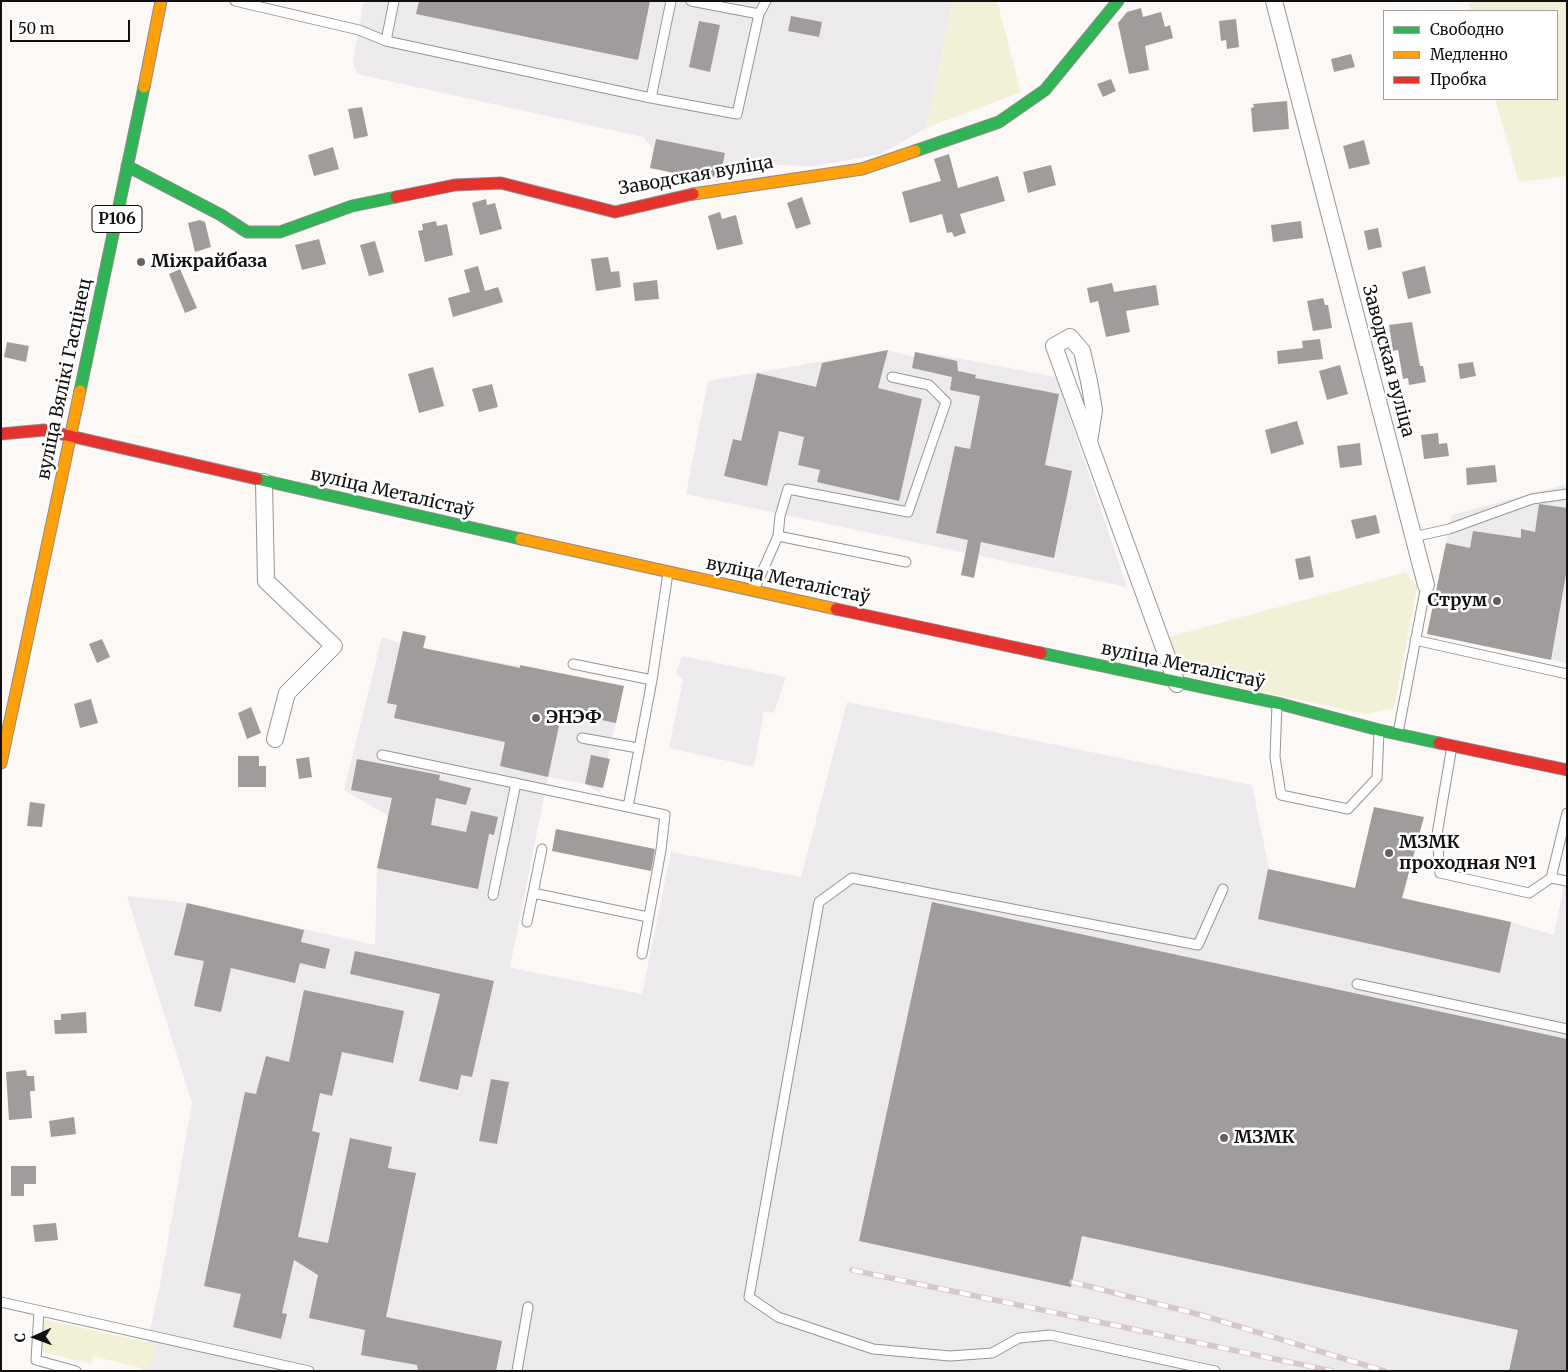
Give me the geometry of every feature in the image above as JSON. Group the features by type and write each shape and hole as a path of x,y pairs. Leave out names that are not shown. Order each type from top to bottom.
{"street":[{"name":"вуліца Вялікі Гасцінец","path":"1,763 161,1"},
{"name":"Заводская вуліца","path":"127,166 221,215 247,232 280,232 352,206 455,185 501,183 615,212 670,198 862,169 999,122 1045,90 1118,1"},
{"name":"Заводская вуліца","path":"1274,1 1426,585"},
{"path":"1089,442 1094,410 1089,381 1082,351 1070,337 1054,346 1177,684"},
{"name":"вуліца Металістаў","path":"1,434 44,430 264,482 668,573 754,590 1177,684 1277,703 1379,730 1567,770"},
{"path":"264,482 263,557 266,581 334,646 287,693 275,739"}],"lane":[{"path":"235,1 359,30 386,41 651,98 737,114 759,14 766,1"},
{"path":"386,41 394,1"},
{"path":"651,98 671,1"},
{"path":"691,1 759,14"},
{"path":"754,590 778,536 780,516 788,489 908,512 946,402 929,384 892,377"},
{"path":"1413,537 1449,529 1532,500 1567,494"},
{"path":"778,536 906,562"},
{"path":"628,807 652,680 668,573"},
{"name":"Заводская вуліца","path":"1398,733 1426,585"},
{"path":"1415,640 1567,674"},
{"path":"573,664 652,680"},
{"path":"1277,703 1275,757 1281,795 1348,809 1377,778 1379,730"},
{"path":"582,738 638,748"},
{"path":"1452,745 1437,834 1440,873 1528,893 1551,878 1567,813"},
{"path":"382,755 665,815 661,850 642,954"},
{"path":"492,895 516,783"},
{"path":"528,922 542,849"},
{"path":"1215,1371 1050,1335 1019,1338 992,1352 950,1356 872,1349 778,1317 749,1297 819,902 852,878 1198,945 1223,889"},
{"path":"1551,878 1567,881"},
{"path":"533,893 648,916"},
{"path":"1357,984 1567,1029"},
{"path":"1,1302 309,1371"},
{"path":"517,1371 528,1307"},
{"path":"40,1310 36,1360 76,1371"}],"shaded area":[{"path":"364,1 953,1 926,128 881,154 815,166 723,164 719,182 650,168 653,149 643,137 357,74 353,62"},
{"path":"953,1 997,1 1021,92 926,128"},
{"path":"1468,1 1567,1 1567,176 1519,182 1495,100 1558,100 1558,10 1471,10"},
{"path":"888,350 914,357 915,352 957,358 1056,377 1127,587 686,494 708,381"},
{"name":"Струм","path":"1567,484 1567,663 1427,634 1452,515"},
{"path":"1406,572 1417,587 1394,708 1366,714 1182,675 1169,637"},
{"path":"403,631 426,636 424,648 624,686 600,793 585,784 548,777 510,967 526,971 642,994 671,852 801,877 847,702 1252,785 1269,869 1511,922 1554,935 1567,870 1567,1371 141,1371 161,1280 192,1103 127,896 187,903 375,945 377,868 388,816 344,790 382,637 400,643"},
{"path":"682,656 786,677 774,713 764,711 754,767 669,748 683,680 676,673"},
{"path":"46,1320 155,1344 149,1370 93,1356 92,1364 43,1352 40,1338 43,1322"}],"building":[{"path":"419,1 650,1 638,60 416,14"},
{"path":"1141,8 1143,17 1161,12 1165,27 1170,25 1173,38 1145,46 1149,70 1129,74 1118,23 1127,12"},
{"path":"791,16 822,22 819,37 788,31"},
{"path":"1236,19 1239,47 1227,49 1226,40 1221,41 1219,21"},
{"path":"699,21 720,25 710,72 689,67"},
{"path":"1351,54 1355,67 1334,72 1331,59"},
{"path":"1111,79 1116,91 1103,97 1097,84"},
{"path":"1287,101 1289,129 1253,132 1251,108 1254,107 1253,104"},
{"path":"362,107 368,136 354,139 348,109"},
{"path":"656,139 725,153 720,177 704,179 650,168"},
{"path":"1364,140 1370,164 1349,169 1343,146"},
{"path":"333,147 339,169 314,176 308,155"},
{"path":"949,154 958,188 998,176 1005,201 960,214 966,233 954,237 952,232 947,233 942,214 910,223 902,192 941,181 934,159"},
{"path":"1051,165 1056,185 1028,193 1023,172"},
{"path":"802,197 811,224 796,229 787,203"},
{"path":"486,199 487,205 495,203 502,229 480,235 472,203"},
{"path":"720,212 722,219 736,215 743,244 717,250 708,216"},
{"path":"200,220 205,222 211,247 195,252 188,223"},
{"path":"436,221 437,226 447,224 453,255 425,262 418,231 423,230 422,224"},
{"path":"1301,221 1303,238 1273,242 1271,225"},
{"path":"1378,228 1382,247 1368,250 1364,231"},
{"path":"319,239 326,264 302,270 295,245"},
{"path":"375,241 384,272 369,276 360,245"},
{"path":"608,257 611,272 619,271 621,287 596,291 591,259"},
{"path":"478,266 485,291 498,287 503,302 453,317 448,298 470,292 464,270"},
{"path":"1425,266 1431,293 1408,299 1402,272"},
{"path":"180,269 197,308 185,313 169,274"},
{"path":"657,280 659,299 635,301 633,283"},
{"path":"1112,283 1114,292 1156,285 1159,305 1126,311 1130,332 1106,337 1098,301 1090,303 1087,288"},
{"path":"1323,298 1325,305 1328,305 1332,328 1313,331 1307,301"},
{"path":"1412,322 1420,366 1423,366 1426,382 1409,385 1408,378 1403,379 1398,350 1393,351 1389,325"},
{"path":"1320,339 1323,359 1278,364 1277,351 1303,348 1302,341"},
{"path":"7,342 29,346 26,362 4,357"},
{"path":"888,350 878,388 922,399 899,501 817,482 820,470 798,465 804,437 779,431 767,486 724,476 733,439 741,441 757,373 816,387 822,363"},
{"path":"915,352 957,361 958,371 976,375 975,378 1059,394 1045,465 1072,471 1054,558 981,542 974,578 961,575 968,540 936,533 955,446 970,449 980,396 950,390 952,377 912,368"},
{"path":"1473,362 1476,376 1460,379 1458,364"},
{"path":"1340,365 1348,394 1327,400 1319,371"},
{"path":"433,367 444,406 419,413 408,374"},
{"path":"492,384 498,407 479,412 472,389"},
{"path":"1297,421 1304,444 1271,454 1265,430"},
{"path":"1438,433 1439,444 1447,443 1449,456 1424,459 1421,435"},
{"path":"1360,443 1362,465 1340,468 1337,446"},
{"path":"1495,465 1497,482 1467,485 1466,468"},
{"name":"Струм","path":"1539,504 1567,508 1567,569 1551,660 1427,634 1446,543 1470,548 1473,531 1521,538 1521,529 1535,532"},
{"path":"1376,515 1380,533 1356,539 1351,520"},
{"path":"1310,556 1314,577 1299,580 1295,559"},
{"path":"403,631 426,636 423,648 520,668 520,665 624,686 616,723 562,712 548,777 500,766 505,742 394,718 397,705 387,703"},
{"path":"102,639 110,657 97,663 89,644"},
{"path":"91,699 98,723 80,728 74,704"},
{"path":"251,707 261,733 247,739 238,713"},
{"path":"591,755 610,759 603,788 585,784"},
{"path":"238,756 259,756 259,766 266,766 266,787 238,787"},
{"path":"309,757 312,777 299,779 296,759"},
{"path":"357,759 440,775 439,780 471,788 466,805 436,798 431,825 466,832 471,811 498,817 494,835 489,834 478,889 377,868 392,798 351,790"},
{"path":"30,802 45,804 42,827 27,826"},
{"path":"1374,807 1424,817 1402,898 1511,922 1500,973 1258,919 1268,869 1355,888"},
{"path":"556,829 655,849 651,871 552,851"},
{"name":"МЗМК","path":"932,902 1567,1039 1567,1371 1509,1371 1518,1330 1082,1236 1071,1287 859,1241"},
{"path":"187,903 304,930 301,942 330,949 325,969 300,963 295,983 231,968 221,1012 194,1006 204,961 174,955"},
{"path":"355,951 494,981 472,1077 461,1075 458,1090 419,1081 440,994 350,974"},
{"path":"304,990 404,1011 393,1063 342,1052 332,1096 320,1093 312,1131 320,1133 298,1237 328,1243 350,1138 392,1147 388,1168 416,1173 386,1317 502,1341 496,1371 418,1371 417,1365 361,1355 365,1330 309,1318 318,1275 294,1260 282,1313 287,1314 281,1339 233,1327 241,1294 204,1286 245,1092 256,1094 266,1056 289,1062"},
{"path":"86,1012 87,1033 55,1034 54,1020 61,1020 61,1014"},
{"path":"26,1070 27,1076 34,1076 35,1091 30,1091 32,1118 9,1120 6,1072"},
{"path":"491,1079 509,1082 497,1144 479,1141"},
{"path":"74,1117 76,1134 51,1137 49,1121"},
{"path":"11,1166 36,1166 36,1184 24,1184 24,1196 11,1196"},
{"path":"56,1223 58,1240 35,1242 33,1225"}],"railway":[{"path":"852,1270 1332,1371"},
{"path":"1072,1282 1201,1315 1384,1371"}],"traffic: fast":[{"path":"915,151 999,122 1045,90 1118,1"},
{"path":"80,391 144,87"},
{"path":"127,166 221,215 247,232 280,232 352,206 396,197"},
{"path":"257,479 521,539"},
{"path":"1041,653 1277,703 1379,730 1439,743"}],"traffic: slow":[{"path":"144,87 161,1"},
{"path":"693,194 862,169 915,151"},
{"path":"1,763 80,391"},
{"path":"521,539 836,609"}],"traffic: jam":[{"path":"396,197 455,185 501,183 615,212 693,194"},
{"path":"1,434 44,430 257,479"},
{"path":"836,609 1041,653"},
{"path":"1439,743 1567,770"}],"place":[{"name":"Міжрайбаза","path":"141,262"},
{"name":"Струм","path":"1497,601"},
{"name":"ЭНЭФ","path":"536,718"},
{"name":"МЗМК проходная №1","path":"1389,853"},
{"name":"МЗМК","path":"1224,1138"}]}
